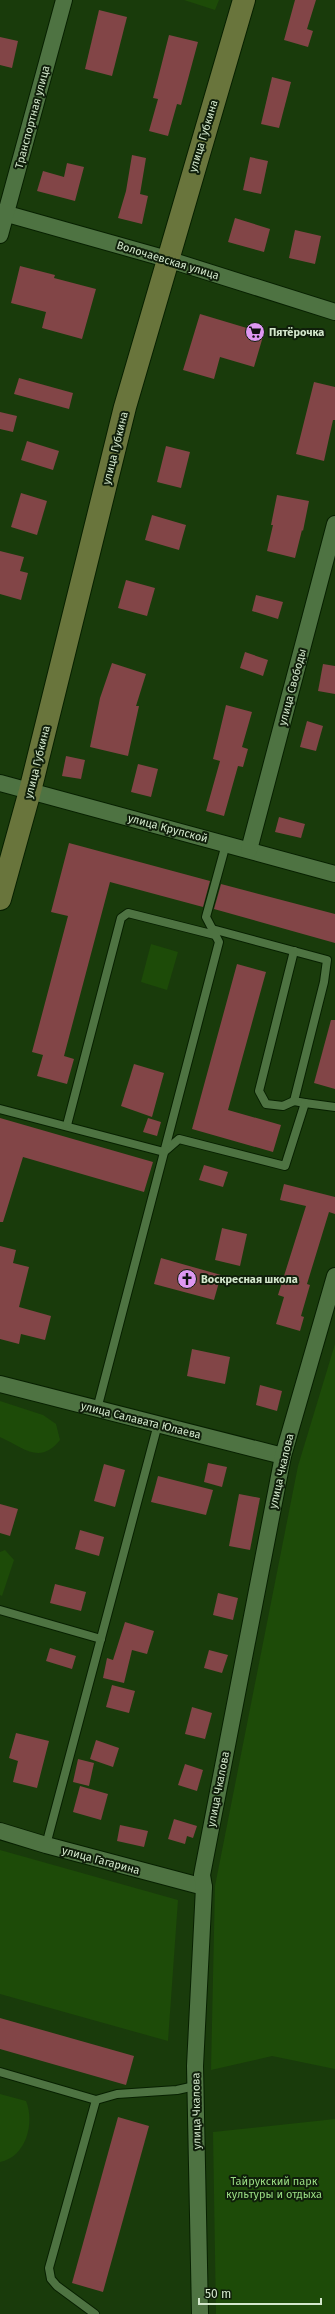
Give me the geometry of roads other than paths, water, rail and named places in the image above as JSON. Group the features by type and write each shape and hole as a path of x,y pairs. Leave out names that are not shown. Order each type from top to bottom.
{"main road":[{"name":"улица Губкина","path":"0,900 30,791 125,407 167,259 244,0"}],"street":[{"name":"Транспортная улица","path":"0,235 3,213 64,0"},
{"name":"Волочаевская улица","path":"3,213 167,259 335,312"},
{"name":"улица Свободы","path":"249,850 335,524"},
{"name":"улица Крупской","path":"0,783 335,874"},
{"name":"улица Чкалова","path":"200,2314 195,2086 204,1888 202,1875 283,1456 335,1276"},
{"name":"улица Салавата Юлаева","path":"0,1384 283,1456"},
{"name":"улица Гагарина","path":"0,1831 46,1846 204,1888"}],"lane":[{"path":"97,1409 218,942 206,917 226,844"},
{"path":"67,1125 121,918 128,913 214,932 327,960 324,982 294,1101"},
{"path":"294,951 259,1091 266,1104 283,1106 294,1101 335,1107"},
{"path":"164,1152 179,1139 285,1166 305,1103"},
{"path":"0,1109 67,1125 164,1152"},
{"path":"46,1846 158,1424"},
{"path":"0,1610 101,1639"},
{"path":"0,2072 96,2100 117,2094 177,2090 195,2086"},
{"path":"94,2314 57,2286 51,2279 49,2268 96,2100"}],"place":[{"name":"Пятёрочка","path":"255,332"},
{"name":"Воскресная школа","path":"187,1279"}],"park label":[{"name":"Тайрукский парк культуры и отдыха","path":"274,2187"}]}
